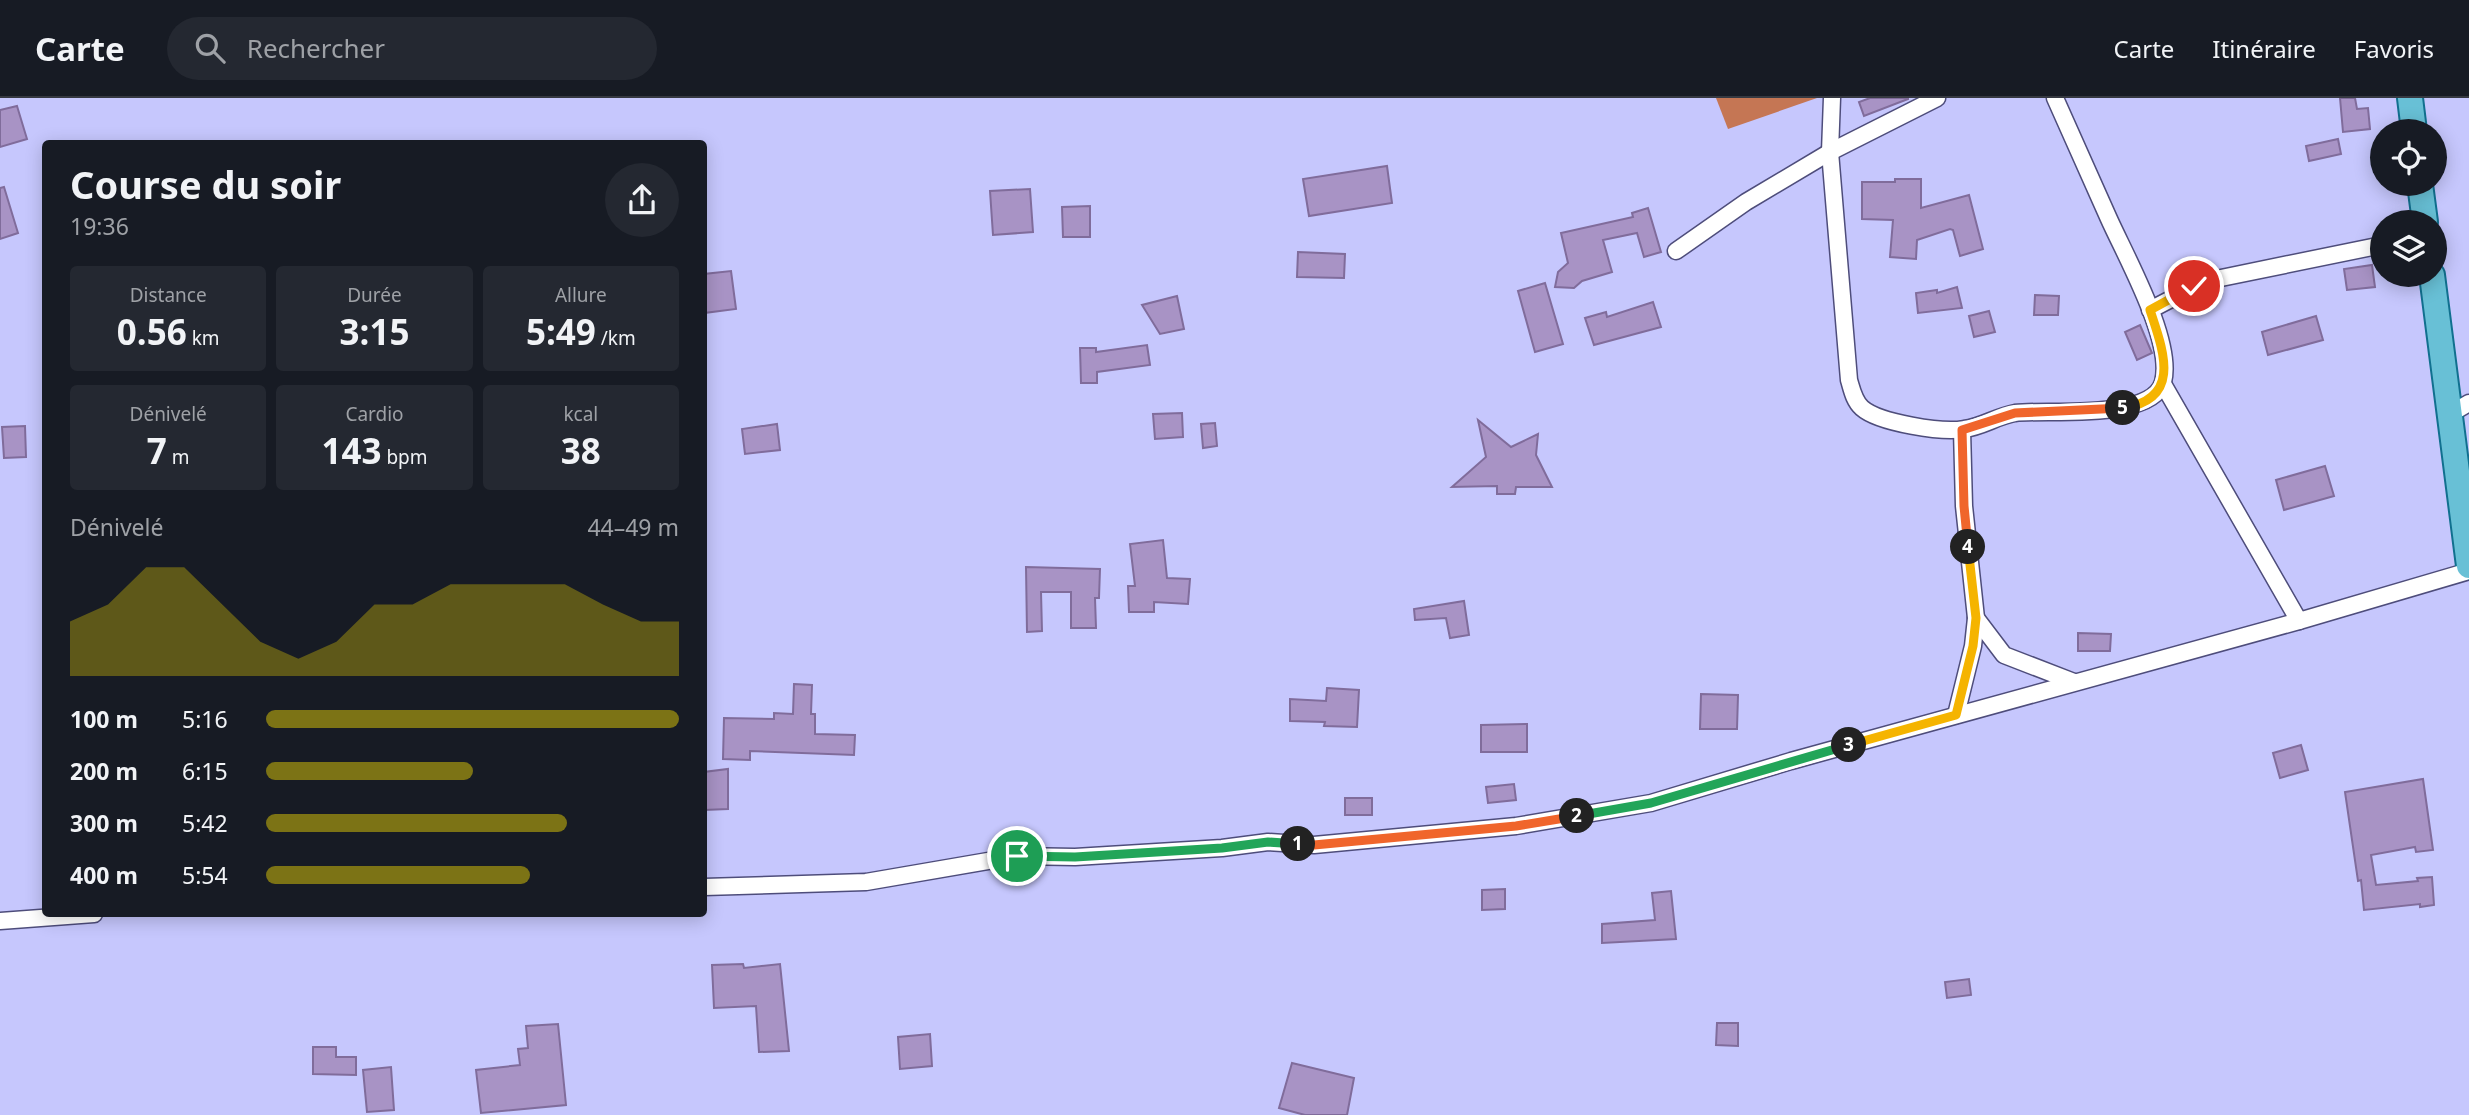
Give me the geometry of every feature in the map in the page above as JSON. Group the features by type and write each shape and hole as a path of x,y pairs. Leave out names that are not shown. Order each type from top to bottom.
{"main road":[{"path":"2410,98 2413,119"},
{"path":"2435,287 2460,409 2469,566"}],"street":[{"path":"1832,98 1830,152 1852,393 1860,406 1870,414 1889,422 1962,430 2015,413 2131,407 2153,397 2163,384 2165,362 2150,310 2055,98"},
{"path":"1676,251 1746,202 1830,152 1937,98"},
{"path":"2150,310 2194,286 2221,278 2370,247"},
{"path":"2163,384 2299,621"},
{"path":"1956,715 1973,646 1976,618 1964,506 1962,430"},
{"path":"707,887 866,882 1017,856 1075,857 1222,848 1268,842 1314,845 1516,826 1651,803 2469,571"},
{"path":"1976,618 2004,655 2074,682"},
{"path":"0,921 54,917"}],"shaded area":[{"path":"1716,98 1817,98 1728,129"}],"building":[{"path":"1870,98 1908,99 1864,116 1859,102"},
{"path":"2340,98 2355,98 2357,109 2368,108 2370,129 2343,132"},
{"path":"17,106 27,139 0,147 0,110"},
{"path":"2338,139 2341,154 2309,161 2306,146"},
{"path":"1387,166 1392,203 1309,216 1303,179"},
{"path":"1895,179 1921,179 1921,208 1969,195 1983,249 1960,256 1953,230 1950,229 1917,240 1916,259 1890,257 1893,220 1862,219 1862,182 1895,182"},
{"path":"4,187 18,233 0,239 0,188"},
{"path":"1030,189 1033,232 993,235 990,191"},
{"path":"1090,206 1090,237 1063,237 1062,207"},
{"path":"1648,208 1661,252 1644,257 1637,233 1603,240 1612,272 1582,281 1574,288 1555,287 1558,272 1568,263 1561,233 1633,217 1632,213"},
{"path":"1298,252 1345,254 1344,278 1297,277"},
{"path":"2370,265 2370,287 2375,287 2347,290 2344,269"},
{"path":"731,271 736,309 707,313 707,274"},
{"path":"1545,283 1563,344 1535,352 1518,291"},
{"path":"1957,287 1962,308 1918,313 1916,293 1937,290 1937,293"},
{"path":"2035,295 2059,296 2058,315 2034,315"},
{"path":"1177,296 1184,329 1160,334 1142,305"},
{"path":"1653,302 1661,327 1594,345 1585,318 1606,312 1607,317"},
{"path":"1989,311 1995,332 1974,337 1969,316"},
{"path":"2316,316 2323,340 2268,355 2262,332"},
{"path":"2140,325 2152,353 2137,360 2125,332"},
{"path":"1147,345 1150,365 1097,372 1097,383 1081,383 1080,348 1096,348 1096,352"},
{"path":"1182,413 1183,437 1155,439 1153,414"},
{"path":"1478,420 1511,447 1538,434 1536,455 1552,487 1516,487 1515,494 1497,494 1497,486 1452,487 1486,457"},
{"path":"1215,423 1217,446 1203,448 1201,424"},
{"path":"777,424 780,450 745,454 742,429"},
{"path":"25,426 26,457 4,458 2,427"},
{"path":"2325,466 2334,496 2284,510 2276,480"},
{"path":"1163,540 1167,578 1190,579 1188,604 1154,602 1154,612 1129,612 1128,586 1135,586 1130,544"},
{"path":"1026,567 1100,569 1099,598 1095,598 1096,628 1071,628 1071,592 1041,592 1042,631 1027,632"},
{"path":"1464,601 1469,635 1450,638 1446,618 1415,620 1414,609"},
{"path":"2078,633 2111,634 2110,651 2078,651"},
{"path":"794,684 812,685 811,714 815,714 815,734 855,735 854,755 750,751 750,760 723,759 724,718 774,719 774,713 793,714"},
{"path":"1327,688 1359,690 1357,727 1324,726 1325,722 1290,721 1290,699 1326,701"},
{"path":"1701,694 1738,695 1737,729 1700,729"},
{"path":"1527,724 1527,752 1481,752 1481,725"},
{"path":"2301,745 2308,770 2280,778 2273,753"},
{"path":"728,769 728,809 707,810 707,772"},
{"path":"2423,779 2433,850 2416,852 2415,847 2371,855 2376,885 2432,877 2434,905 2364,910 2345,792"},
{"path":"1514,784 1516,800 1488,803 1486,787"},
{"path":"1345,798 1372,798 1372,815 1345,815"},
{"path":"1505,889 1505,909 1482,910 1482,890"},
{"path":"1671,891 1676,939 1602,943 1602,924 1655,920 1652,893"},
{"path":"743,964 744,968 780,964 789,1051 759,1052 756,1006 714,1008 712,965"},
{"path":"1969,979 1971,995 1947,998 1945,982"},
{"path":"1717,1023 1738,1023 1738,1046 1716,1045"},
{"path":"558,1024 566,1105 481,1113 476,1070 520,1065 518,1049 528,1048 526,1026"},
{"path":"930,1034 932,1066 900,1069 898,1037"},
{"path":"313,1047 336,1047 336,1057 356,1057 356,1075 313,1074"},
{"path":"1292,1063 1354,1078 1347,1115 1305,1115 1279,1108"},
{"path":"391,1067 394,1110 367,1112 363,1070"}],"route":[{"path":"1017,856 1075,857 1222,848 1268,842 1314,845 1516,826 1651,803 1956,715 1973,646 1976,618 1964,506 1962,430 2015,413 2110,410 2131,407 2153,397 2163,384 2165,362 2150,310 2194,286"}]}
